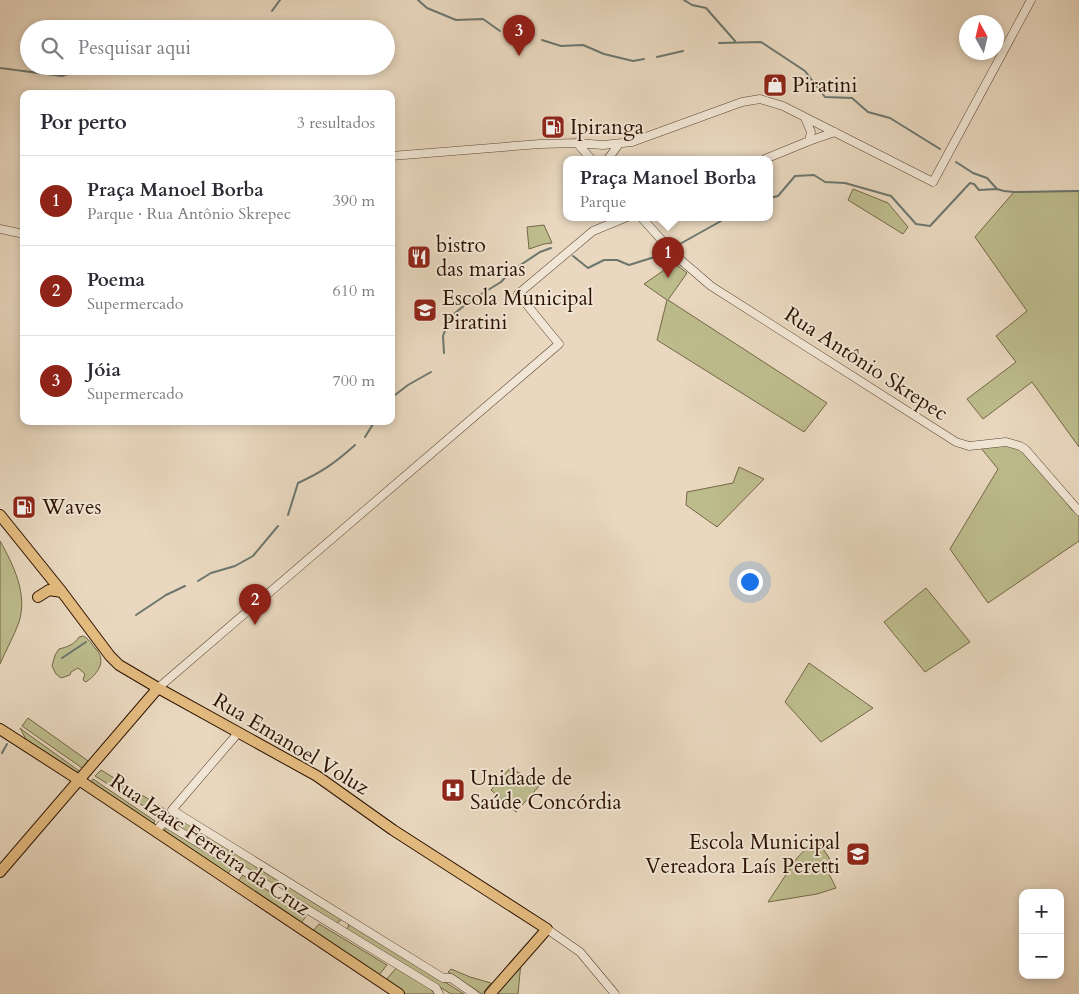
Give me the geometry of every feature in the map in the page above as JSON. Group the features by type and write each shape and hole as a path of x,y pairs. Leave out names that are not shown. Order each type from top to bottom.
{"main road":[{"name":"Rua Emanoel Voluz","path":"0,515 119,665 316,776 394,830 547,929"},
{"path":"38,597 49,590 62,592"},
{"path":"0,872 158,688"},
{"name":"Rua Izaac Ferreira da Cruz","path":"0,729 399,994"},
{"path":"490,994 547,929"}],"street":[{"path":"395,156 540,144 577,143 603,145 632,142 742,102 760,99 783,106 804,116 933,182 1031,0"},
{"path":"804,116 810,128 810,141"},
{"path":"772,156 835,132"},
{"path":"577,143 588,156"},
{"path":"609,156 619,144"},
{"path":"603,145 606,156"},
{"path":"158,688 559,344 518,294 593,231 617,221"},
{"name":"Rua Antônio Skrepec","path":"645,221 675,255 711,286 956,442 969,446 1006,442 1025,448 1079,510"},
{"path":"0,229 20,233"},
{"path":"238,733 172,810 443,978 451,978 474,994"},
{"path":"156,831 164,822 436,988 439,994"},
{"path":"278,892 281,886 289,883"},
{"path":"337,928 344,926 345,918"},
{"name":"Rua Emanoel Voluz","path":"547,929 580,952 615,994"}],"shaded area":[{"path":"853,189 888,203 908,227 903,234 848,200"},
{"path":"1079,191 1079,447 1032,382 983,419 967,399 1016,362 996,336 1027,311 975,237 1014,192"},
{"path":"544,225 552,243 529,249 527,227"},
{"path":"674,265 687,273 668,300 827,403 804,432 657,340 667,300 644,284"},
{"path":"1019,446 1049,479 1072,510 1079,514 1079,541 988,603 950,549 998,469 980,447"},
{"path":"739,467 764,479 717,527 686,505 687,492 733,483"},
{"path":"0,541 14,569 22,601 19,622 0,664"},
{"path":"926,588 970,642 925,672 884,622"},
{"path":"83,636 90,641 99,653 101,662 98,670 86,682 83,680 85,674 78,668 71,672 70,675 61,678 56,674 52,666 55,655 59,649 70,645"},
{"path":"809,663 873,708 821,742 785,702"},
{"path":"28,718 91,763 85,770 22,726"},
{"path":"20,728 82,773 78,777 29,745"},
{"path":"510,768 541,784 516,812 491,790"},
{"path":"101,770 282,881 277,881 274,887 95,776"},
{"path":"93,779 155,821 152,826 90,784"},
{"path":"167,827 232,868 227,875 163,832"},
{"path":"816,838 833,864 826,868 836,888 817,894 768,902 797,858"},
{"path":"243,875 307,915 301,923 238,881"},
{"path":"287,885 341,918 340,921 335,924 282,891"},
{"path":"349,922 464,994 451,994 344,929 348,928"},
{"path":"319,924 387,965 379,975 313,931"},
{"path":"521,962 518,994 495,994"},
{"path":"397,967 426,985 435,994 406,994 386,980"},
{"path":"451,969 491,983 482,994 448,972"}],"waterway":[{"path":"272,11 280,0"},
{"path":"418,0 427,8 456,20 483,19 500,31"},
{"path":"684,0 692,5 706,8 735,41"},
{"path":"542,40 561,46 583,45 604,54 633,61 644,59"},
{"path":"719,43 761,42 805,71 825,97 852,98 868,112 890,118 940,149"},
{"path":"657,57 683,51"},
{"path":"0,68 20,71"},
{"path":"54,75 65,75"},
{"path":"956,162 973,173 987,178 997,189"},
{"path":"773,197 778,196 795,176 814,175 825,182 845,183 891,196 916,224 930,226 970,183 974,184 979,190 997,189 1014,192 1079,191"},
{"path":"678,245 721,221"},
{"path":"444,353 443,336 450,317 470,301 501,282 510,272 540,252 551,248"},
{"path":"573,256 588,268 604,260 617,260 629,265 661,255"},
{"path":"395,395 431,372"},
{"path":"365,437 372,425"},
{"path":"288,515 298,483 328,467 355,445"},
{"path":"198,581 211,573 235,566 253,556 278,526"},
{"path":"136,615 166,595 185,586"},
{"path":"62,658 86,642"},
{"path":"2,753 7,744"}],"place":[{"name":"Jóia","path":"519,56"},
{"name":"Piratini","path":"775,85"},
{"name":"Ipiranga","path":"553,127"},
{"name":"bistro das marias","path":"419,257"},
{"name":"Praça Manoel Borba","path":"668,278"},
{"name":"Escola Municipal Piratini","path":"425,310"},
{"name":"Waves","path":"24,507"},
{"name":"Poema","path":"255,625"},
{"name":"Unidade de Saúde Concórdia","path":"453,790"},
{"name":"Escola Municipal Vereadora Laís Peretti","path":"858,854"}]}
